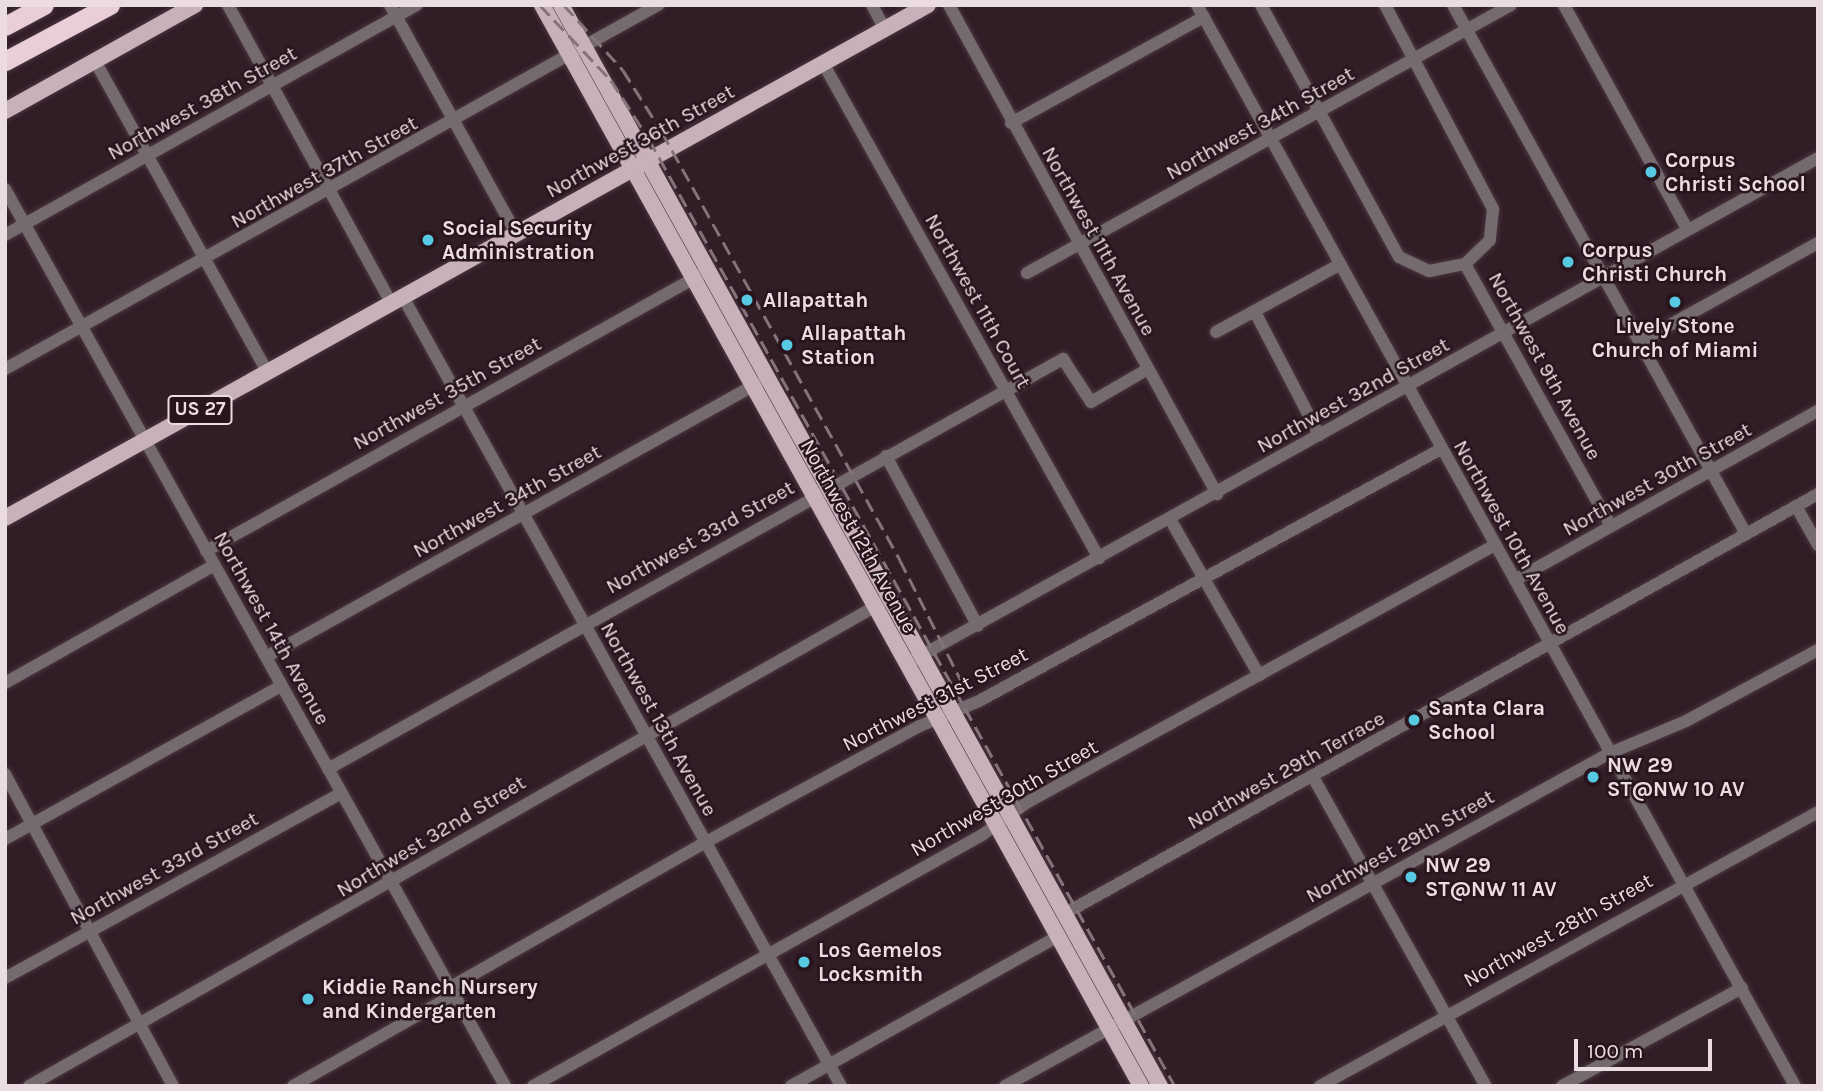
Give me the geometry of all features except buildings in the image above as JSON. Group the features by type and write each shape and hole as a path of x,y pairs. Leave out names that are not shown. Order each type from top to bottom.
{"highway":[{"path":"5,15 31,5"},
{"path":"5,26 44,5"},
{"path":"5,61 110,5"}],"main road":[{"path":"5,111 195,5"},
{"name":"Northwest 12th Avenue","path":"542,5 648,161 707,271 813,496 882,602"},
{"name":"Northwest 12th Avenue","path":"561,5 576,52 633,169 692,280 829,487 882,602 1003,820 1064,914 1098,975 1141,1086"},
{"name":"Northwest 36th Street","path":"5,518 928,5"},
{"name":"Northwest 12th Avenue","path":"1003,820 1021,869 1058,936 1160,1086"},
{"path":"1021,869 1054,911 1064,914"},
{"path":"1058,936 1070,941 1084,965 1098,975"}],"street":[{"name":"Northwest 13th Avenue","path":"228,5 330,192 464,406 841,1086"},
{"name":"Northwest 38th Street","path":"5,235 272,87 393,11 417,5"},
{"name":"Northwest 37th Street","path":"5,369 330,192 658,5"},
{"path":"873,5 885,29"},
{"name":"Northwest 11th Avenue","path":"949,5 1011,123 1217,494"},
{"path":"1261,5 1399,257 1429,271 1465,264"},
{"name":"Northwest 9th Avenue","path":"1385,5 1493,209 1490,240 1465,264 1505,331 1611,526"},
{"path":"1453,5 1605,275 1746,534"},
{"name":"Northwest 34th Street","path":"1027,273 1511,5"},
{"path":"1564,5 1687,229"},
{"path":"393,11 516,233"},
{"path":"1011,123 1200,11"},
{"name":"Northwest 10th Avenue","path":"1200,11 1742,988 1789,1084"},
{"path":"95,61 268,373"},
{"name":"Northwest 11th Court","path":"823,63 1099,558"},
{"name":"Northwest 32nd Street","path":"914,660 1818,158"},
{"name":"Northwest 14th Avenue","path":"5,190 505,1086"},
{"path":"1641,341 1818,243"},
{"path":"1216,332 1339,265"},
{"name":"Northwest 35th Street","path":"206,551 707,271"},
{"path":"1255,312 1319,435"},
{"name":"Northwest 33rd Street","path":"328,769 829,487 1063,359 1091,402 1148,369"},
{"name":"Northwest 34th Street","path":"266,657 759,383"},
{"name":"Northwest 30th Street","path":"1515,580 1818,411"},
{"name":"Northwest 31st Street","path":"293,1086 705,842 1441,449"},
{"path":"886,456 978,626"},
{"name":"Northwest 29th Terrace","path":"1064,914 1818,494"},
{"path":"1796,506 1818,545"},
{"path":"1170,519 1259,676"},
{"name":"Northwest 30th Street","path":"533,1086 1495,545"},
{"path":"5,683 214,565"},
{"name":"Northwest 32nd Street","path":"29,1086 369,897 390,879 882,602"},
{"name":"Northwest 29th Street","path":"1005,1086 1610,752 1686,721 1818,650"},
{"path":"5,839 281,686"},
{"path":"5,774 92,930 173,1086"},
{"path":"1313,777 1486,1086"},
{"name":"Northwest 33rd Street","path":"5,978 341,793"},
{"name":"Northwest 28th Street","path":"1320,1086 1446,1014 1818,812"},
{"path":"791,1086 1058,936"},
{"path":"1562,1086 1742,988"}],"railway":[{"path":"540,5 611,80 649,139 1175,1086"},
{"path":"564,5 623,70 662,132 900,560 964,686"}],"place":[{"name":"Corpus Christi School","path":"1651,172"},
{"name":"Social Security Administration","path":"428,240"},
{"name":"Corpus Christi Church","path":"1568,262"},
{"name":"Allapattah","path":"747,300"},
{"name":"Lively Stone Church of Miami","path":"1675,302"},
{"name":"Allapattah Station","path":"787,345"},
{"name":"Santa Clara School","path":"1414,720"},
{"name":"NW 29 ST@NW 10 AV","path":"1593,777"},
{"name":"NW 29 ST@NW 11 AV","path":"1411,877"},
{"name":"Los Gemelos Locksmith","path":"804,962"},
{"name":"Kiddie Ranch Nursery and Kindergarten","path":"308,999"}]}
